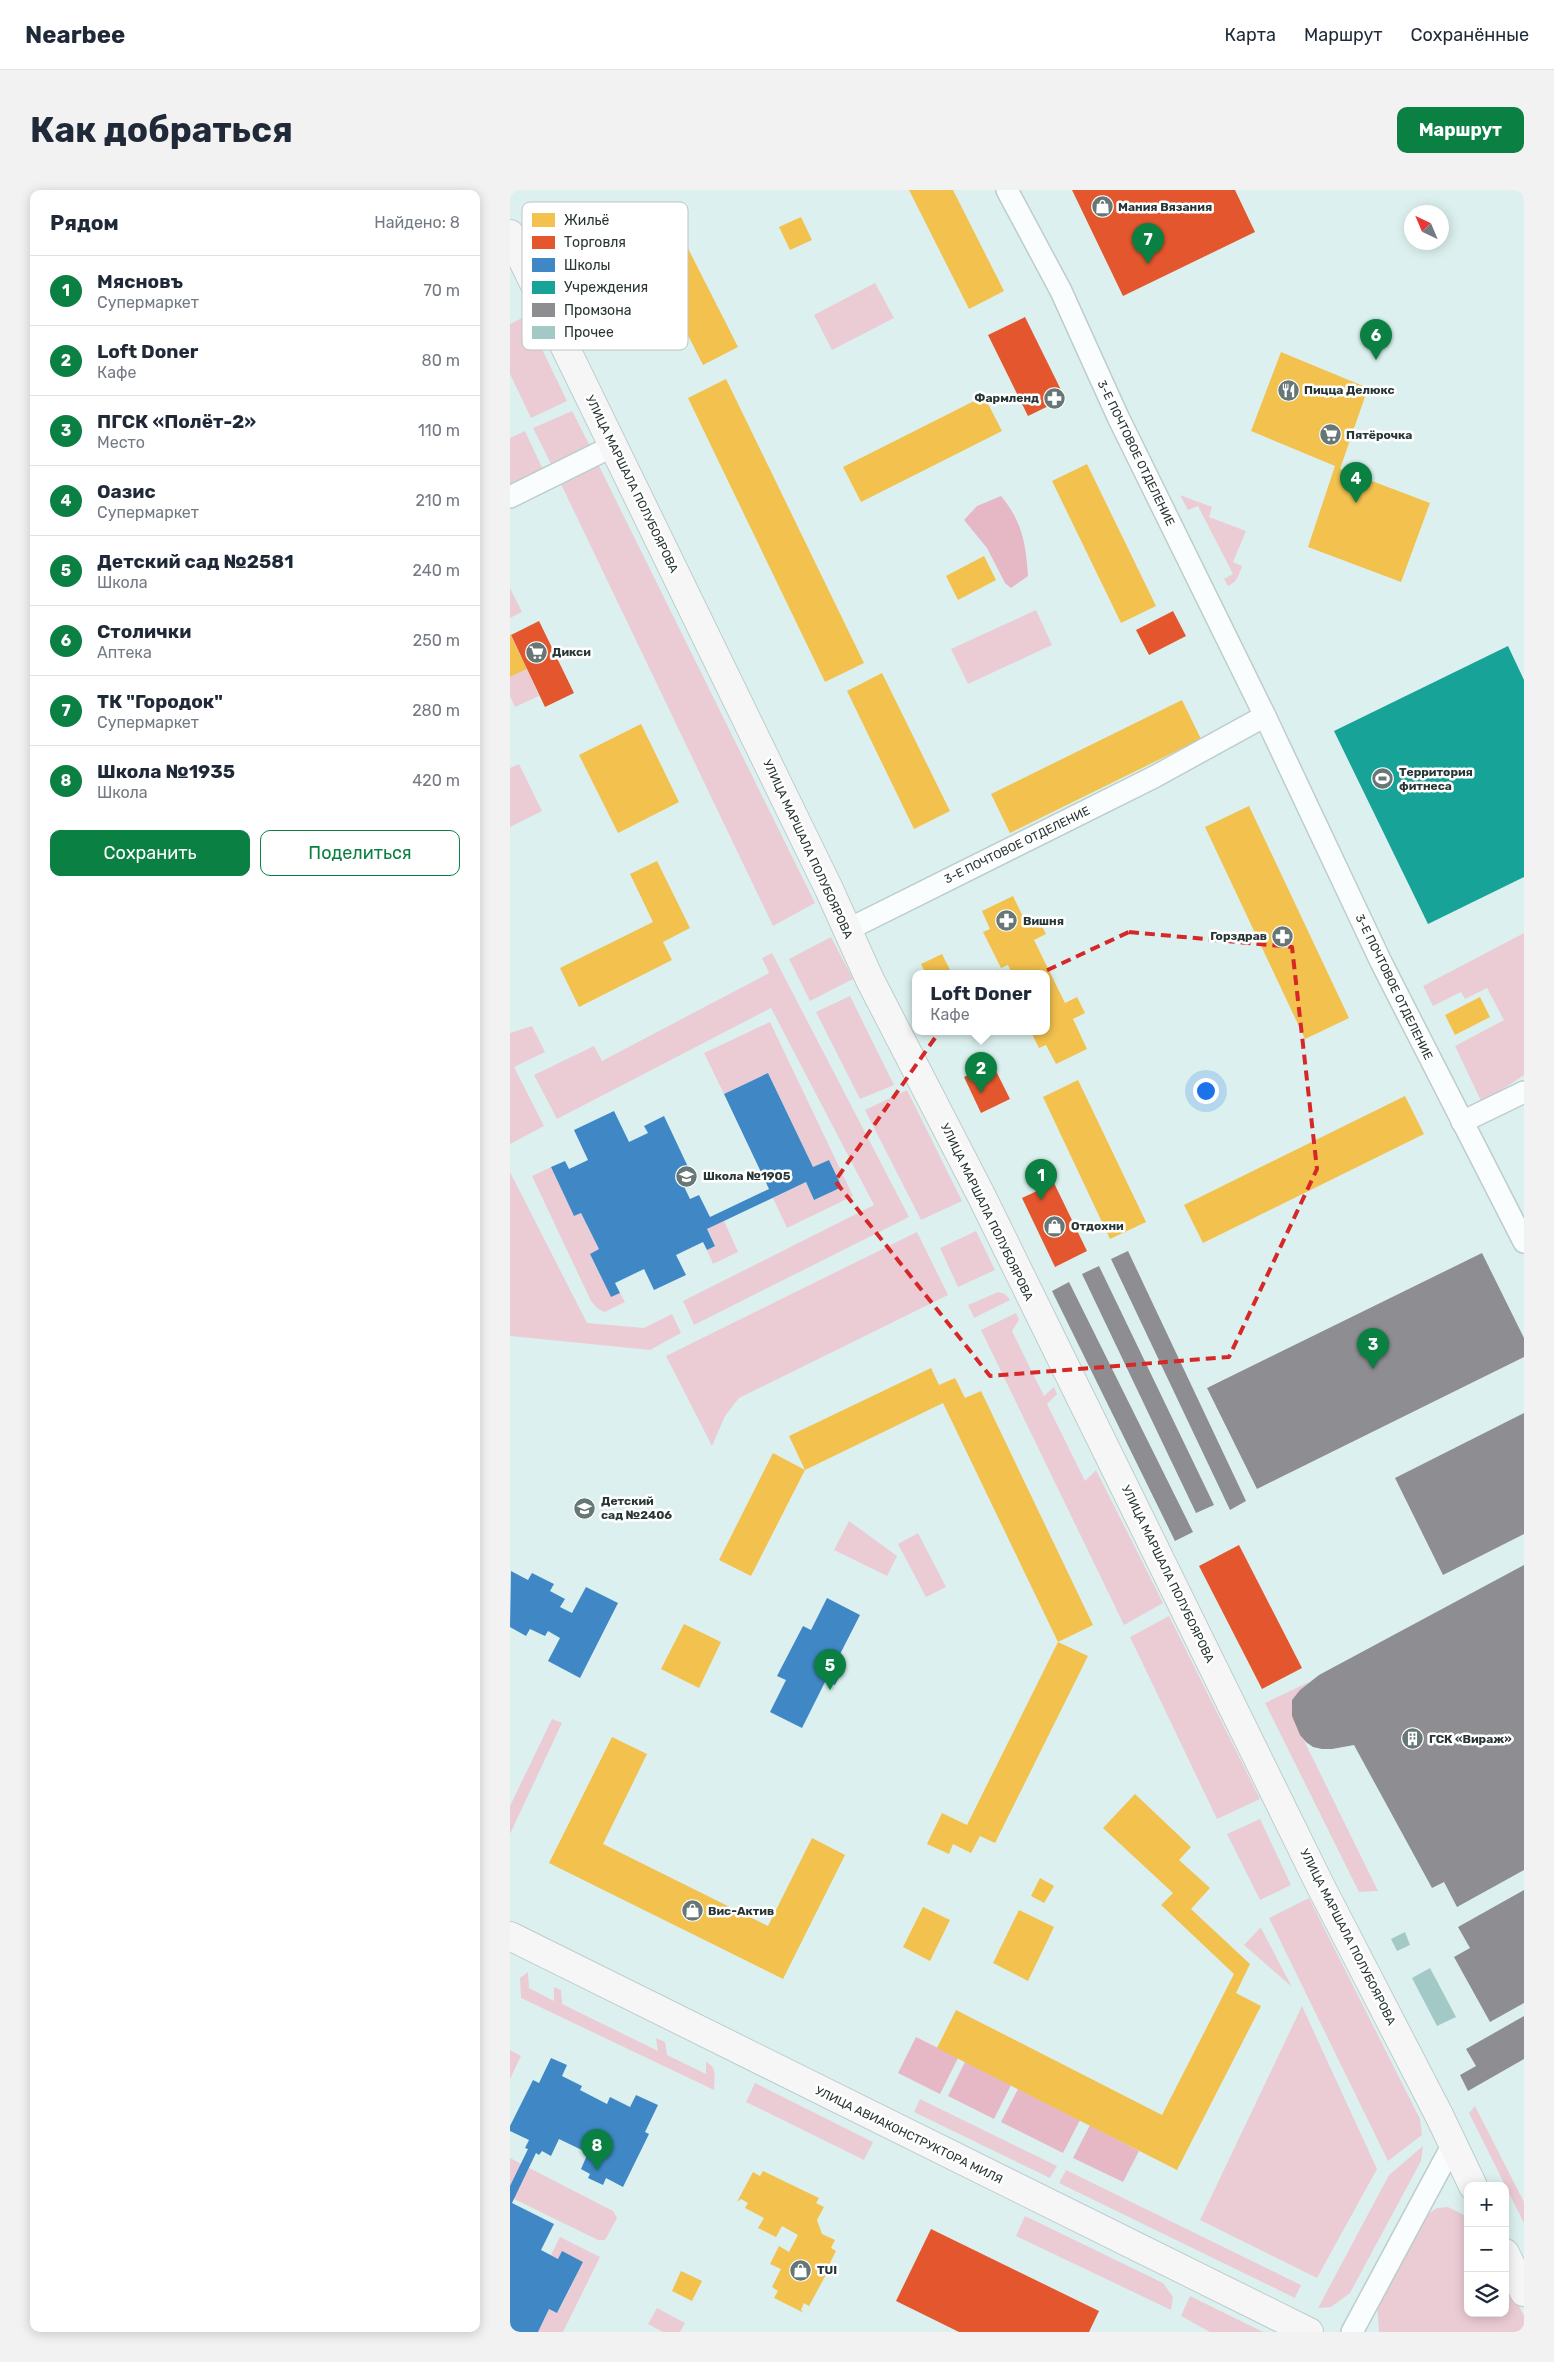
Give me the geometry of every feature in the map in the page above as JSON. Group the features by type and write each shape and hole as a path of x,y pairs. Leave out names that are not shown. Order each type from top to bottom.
{"street":[{"name":"3-Е ПОЧТОВОЕ ОТДЕЛЕНИЕ","path":"1007,190 1061,291 1118,417 1265,716 1381,962 1524,1242"},
{"name":"УЛИЦА МАРШАЛА ПОЛУБОЯРОВА","path":"510,234 522,259"},
{"name":"УЛИЦА МАРШАЛА ПОЛУБОЯРОВА","path":"566,350 829,889 870,980 981,1195 1319,1883 1471,2182"},
{"path":"510,497 613,446"},
{"name":"3-Е ПОЧТОВОЕ ОТДЕЛЕНИЕ","path":"847,930 1154,777 1265,716"},
{"path":"1462,1122 1524,1092"},
{"name":"УЛИЦА АВИАКОНСТРУКТОРА МИЛЯ","path":"510,1936 1309,2332"},
{"path":"1352,2332 1453,2144"},
{"path":"1509,2261 1524,2292"}],"highlighted area":[{"path":"1129,932 1292,947 1317,1169 1229,1357 990,1376 835,1181 951,1015"}],"shaded area":[{"path":"875,283 894,318 832,350 814,315"},
{"path":"522,318 522,350 542,350 567,401 531,418 510,374 510,324"},
{"path":"572,411 592,450 553,468 533,428"},
{"path":"525,431 544,472 510,488 510,438"},
{"path":"599,466 815,903 773,926 560,482"},
{"path":"1180,495 1212,507 1209,517 1246,531 1233,562 1242,566 1237,578 1228,586 1224,579 1233,574 1198,506 1188,510"},
{"path":"1001,496 1014,515 1022,533 1027,564 1028,576 1011,588 1005,583 987,548 964,520 977,506"},
{"path":"510,588 522,612 510,618"},
{"path":"1036,610 1052,645 968,684 951,649"},
{"path":"527,669 539,696 515,707 510,696 510,677"},
{"path":"519,764 542,811 510,827 510,768"},
{"path":"1524,933 1524,1075 1482,1103 1455,1046 1504,1020 1487,988 1465,999 1461,992 1433,1006 1423,986"},
{"path":"831,937 853,979 810,1001 789,959"},
{"path":"772,953 909,1217 694,1325 683,1301 874,1205 771,1008 557,1119 534,1075 594,1046 602,1061 769,973 762,958"},
{"path":"850,996 894,1085 860,1099 816,1012"},
{"path":"770,1022 853,1196 787,1228 773,1198 806,1182 814,1200 842,1186 829,1160 813,1167 768,1073 724,1094 704,1053"},
{"path":"532,1026 545,1052 514,1067 544,1126 510,1144 510,1033"},
{"path":"907,1090 962,1201 921,1220 865,1110"},
{"path":"551,1167 574,1216 581,1213 599,1249 590,1254 611,1297 620,1293 625,1302 605,1312 598,1309 591,1301 532,1176"},
{"path":"510,1172 587,1323 644,1328 672,1314 681,1333 650,1350 510,1336"},
{"path":"724,1221 738,1252 713,1264 707,1250 715,1245 707,1229"},
{"path":"976,1231 995,1270 958,1287 940,1248"},
{"path":"917,1232 948,1295 739,1398 725,1416 712,1446 666,1356"},
{"path":"998,1292 1005,1294 1010,1300 974,1318 968,1305"},
{"path":"1016,1313 1019,1320 1012,1331 1044,1396 1054,1387 1057,1394 1047,1404 1085,1481 1096,1470 1163,1603 1124,1625 981,1330"},
{"path":"849,1521 897,1556 887,1576 834,1550"},
{"path":"918,1533 946,1587 926,1597 898,1544"},
{"path":"1169,1616 1260,1799 1217,1819 1130,1637"},
{"path":"1309,1682 1292,1700 1292,1716 1378,1891 1359,1892 1265,1703"},
{"path":"552,1719 562,1723 510,1834 510,1806"},
{"path":"1260,1819 1291,1885 1260,1900 1227,1834"},
{"path":"1309,1898 1420,2119 1422,2135 1388,2161 1269,1918"},
{"path":"1261,1928 1292,1987 1244,1945"},
{"path":"528,1972 529,1988 554,2001 554,1987 561,1990 562,2004 658,2051 656,2038 665,2042 667,2055 706,2074 706,2062 710,2064 714,2070 714,2090 521,1998 520,1978"},
{"path":"1302,2006 1377,2169 1317,2278 1200,2220"},
{"path":"916,2037 958,2058 940,2094 898,2073"},
{"path":"510,2050 521,2056 510,2079"},
{"path":"965,2062 1011,2085 994,2119 948,2096"},
{"path":"755,2083 873,2142 864,2160 746,2102"},
{"path":"1018,2089 1080,2120 1063,2153 1001,2122"},
{"path":"920,2099 1057,2166 1050,2178 914,2112"},
{"path":"1475,2106 1524,2202 1524,2223 1509,2193 1509,2182 1504,2182 1469,2113"},
{"path":"1090,2125 1139,2151 1123,2182 1073,2158"},
{"path":"1423,2146 1421,2161 1350,2293 1331,2307 1318,2308 1389,2175"},
{"path":"510,2158 613,2211 617,2218 605,2240 598,2240 510,2197"},
{"path":"1066,2170 1301,2285 1295,2298 1059,2183"},
{"path":"1448,2207 1464,2215 1464,2317 1509,2317 1509,2285 1524,2316 1524,2332 1379,2332 1377,2303 1423,2218 1437,2208"},
{"path":"1025,2216 1163,2283 1173,2297 1171,2310 1016,2236"},
{"path":"560,2237 600,2257 563,2332 538,2332 549,2309 558,2312 583,2262 562,2252 558,2259 551,2255"},
{"path":"1190,2296 1263,2332 1210,2332 1181,2316"},
{"path":"657,2308 685,2323 680,2332 663,2332 648,2324"}],"building: Жильё":[{"path":"909,190 953,190 1004,291 969,309"},
{"path":"801,217 812,240 790,250 779,227"},
{"path":"688,248 738,347 703,365 688,335"},
{"path":"1281,352 1368,388 1340,469 1430,503 1401,582 1308,547 1335,466 1251,431"},
{"path":"726,379 864,663 825,682 688,398"},
{"path":"984,396 1002,431 861,502 843,467"},
{"path":"1087,464 1156,606 1121,623 1052,481"},
{"path":"984,556 996,580 958,600 946,576"},
{"path":"510,634 527,669 510,677"},
{"path":"882,673 950,811 914,829 847,691"},
{"path":"1182,700 1201,739 1010,833 991,794"},
{"path":"641,724 679,802 618,833 579,755"},
{"path":"1249,806 1349,1018 1305,1039 1205,827"},
{"path":"657,861 690,928 663,942 672,960 579,1007 560,968 653,922 630,874"},
{"path":"1013,896 1026,923 1038,917 1046,934 1034,940 1049,970 1010,970 1008,965 1001,968 983,932 990,929 982,911"},
{"path":"942,954 950,970 924,970 921,964"},
{"path":"1050,973 1065,1003 1077,997 1085,1013 1073,1019 1087,1049 1056,1064 1046,1045 1039,1048 1032,1035 1050,1035"},
{"path":"1480,997 1490,1017 1455,1035 1445,1015"},
{"path":"1078,1080 1146,1222 1110,1239 1043,1097"},
{"path":"1405,1096 1424,1134 1203,1243 1184,1205"},
{"path":"931,1368 939,1385 955,1378 965,1398 981,1391 1093,1625 1058,1642 943,1403 805,1470 789,1436"},
{"path":"773,1453 805,1470 751,1576 719,1560"},
{"path":"684,1624 721,1642 699,1688 661,1669"},
{"path":"1058,1642 1088,1656 995,1843 980,1836 971,1853 953,1844 949,1854 927,1844 942,1813 967,1825"},
{"path":"612,1737 647,1754 603,1844 768,1926 812,1838 845,1855 783,1979 549,1863"},
{"path":"1135,1794 1191,1847 1179,1860 1210,1888 1191,1909 1250,1964 1236,1993 1261,2006 1177,2170 937,2048 956,2010 1162,2115 1234,1974 1161,1905 1173,1893 1103,1828"},
{"path":"1040,1878 1054,1886 1044,1903 1031,1896"},
{"path":"923,1907 950,1920 930,1961 903,1947"},
{"path":"1019,1910 1054,1927 1028,1981 993,1963"},
{"path":"763,2171 819,2198 816,2203 824,2207 817,2220 822,2234 835,2240 831,2248 836,2251 827,2269 829,2269 809,2306 804,2303 801,2310 804,2313 774,2298 778,2291 772,2287 781,2269 770,2264 779,2246 789,2252 798,2235 782,2226 776,2237 758,2228 764,2218 745,2208 748,2203 741,2199 737,2202 753,2172 760,2176"},
{"path":"681,2271 702,2281 692,2301 672,2291"}],"building: Торговля":[{"path":"1072,190 1235,190 1255,232 1123,296"},
{"path":"1025,317 1065,398 1028,416 988,335"},
{"path":"1173,611 1186,636 1149,655 1136,630"},
{"name":"Дикси","path":"539,621 574,693 545,707 511,635"},
{"path":"992,1063 1010,1099 981,1113 964,1077"},
{"path":"1054,1183 1087,1251 1055,1267 1022,1198"},
{"path":"1239,1545 1302,1668 1262,1689 1199,1566"},
{"path":"931,2229 1099,2311 1089,2332 959,2332 896,2301"}],"building: Школы":[{"path":"768,1073 813,1167 829,1160 842,1187 814,1200 806,1182 707,1229 715,1246 707,1250 703,1242 676,1255 686,1275 654,1290 644,1269 615,1283 620,1293 611,1297 590,1254 599,1249 581,1213 574,1216 551,1167 565,1161 569,1169 588,1160 574,1130 614,1111 629,1142 648,1133 644,1126 664,1116 689,1169 678,1174 690,1199 699,1195 710,1217 769,1189 724,1094"},
{"path":"511,1571 528,1580 532,1573 554,1584 550,1591 565,1599 560,1607 572,1613 586,1587 618,1603 580,1678 548,1661 560,1638 548,1631 545,1636 530,1629 526,1636 510,1627"},
{"path":"827,1598 860,1615 836,1662 845,1666 835,1685 826,1680 802,1728 770,1712 786,1680 777,1676 803,1626 811,1630"},
{"path":"551,2058 567,2065 562,2076 582,2086 580,2090 607,2104 610,2097 630,2107 636,2095 658,2105 645,2132 649,2134 623,2187 606,2178 603,2185 588,2178 590,2174 581,2169 588,2153 559,2139 551,2156 542,2151 539,2155 536,2153 512,2203 554,2224 541,2250 558,2259 562,2251 583,2262 557,2313 549,2309 538,2332 510,2332 510,2186 528,2149 525,2148 529,2140 510,2131 510,2126 533,2080 539,2083"}],"building: Учреждения":[{"path":"1508,646 1524,680 1524,877 1428,924 1334,731"}],"building: Промзона":[{"path":"1128,1251 1246,1501 1230,1510 1111,1259"},
{"path":"1482,1253 1524,1338 1524,1357 1257,1489 1207,1388"},
{"path":"1099,1266 1214,1505 1196,1513 1082,1274"},
{"path":"1069,1282 1193,1532 1175,1541 1052,1291"},
{"path":"1524,1413 1524,1534 1443,1575 1395,1478"},
{"name":"ГСК «Вираж»","path":"1524,1565 1524,1870 1457,1907 1444,1882 1432,1888 1354,1745 1322,1749 1313,1747 1306,1742 1300,1735 1292,1716 1292,1700 1300,1690 1319,1675"},
{"path":"1524,1890 1524,2003 1490,2022 1454,1957 1470,1948 1458,1927"},
{"path":"1524,2016 1524,2059 1468,2091 1460,2075 1476,2066 1466,2049"}],"building: Прочее":[{"path":"1405,1932 1410,1945 1397,1951 1391,1939"},
{"path":"1430,1968 1456,2017 1437,2026 1412,1978"}],"place":[{"name":"Мания Вязания","path":"1102,207"},
{"name":"ТК \"Городок\"","path":"1148,264"},
{"name":"Столички","path":"1376,360"},
{"name":"Пицца Делюкс","path":"1288,390"},
{"name":"Фармленд","path":"1055,398"},
{"name":"Пятёрочка","path":"1330,435"},
{"name":"Оазис","path":"1356,503"},
{"name":"Дикси","path":"536,652"},
{"name":"Территория фитнеса","path":"1383,779"},
{"name":"Вишня","path":"1007,921"},
{"name":"Горздрав","path":"1283,936"},
{"name":"Loft Doner","path":"981,1093"},
{"name":"Школа №1905","path":"687,1176"},
{"name":"Мясновъ","path":"1041,1200"},
{"name":"Отдохни","path":"1055,1226"},
{"name":"ПГСК «Полёт-2»","path":"1373,1369"},
{"name":"Детский сад №2406","path":"585,1508"},
{"name":"Детский сад №2581","path":"830,1690"},
{"name":"ГСК «Вираж»","path":"1413,1739"},
{"name":"Вис-Актив","path":"692,1911"},
{"name":"Школа №1935","path":"597,2170"},
{"name":"TUI","path":"801,2270"}]}
